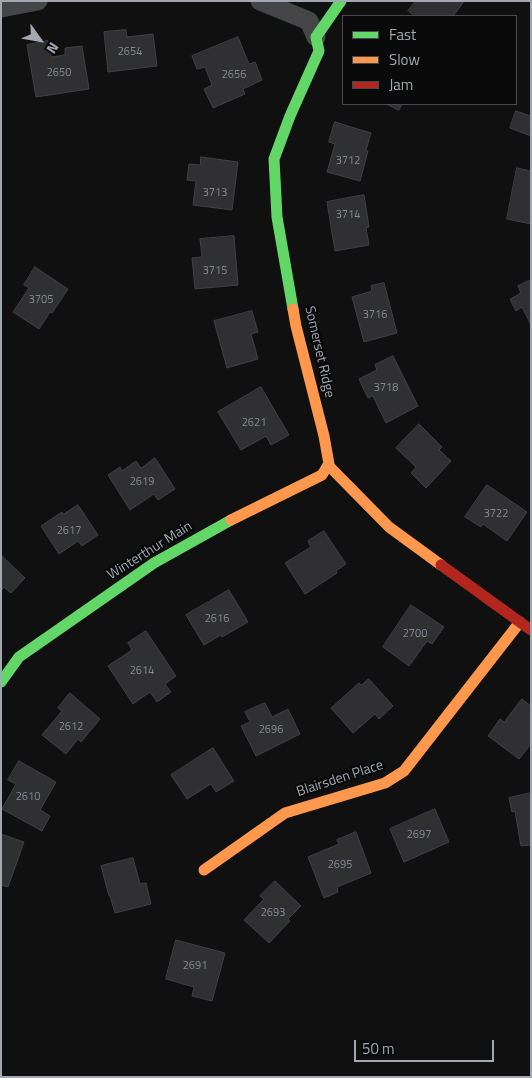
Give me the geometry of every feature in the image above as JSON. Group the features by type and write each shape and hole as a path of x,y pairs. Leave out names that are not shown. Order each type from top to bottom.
{"street":[{"path":"1,8 38,1"},
{"path":"260,1 309,21 316,37"},
{"path":"316,37 341,1"},
{"name":"Somerset Ridge","path":"316,37 319,51 290,116 274,159 277,217 296,326 324,436 328,466"},
{"path":"328,466 389,527 531,630"},
{"name":"Winterthur Main","path":"1,682 20,657 154,563 242,514 322,475 328,466"},
{"name":"Blairsden Place","path":"204,870 285,813 386,782 404,771 520,622"}],"building":[{"path":"416,1 464,1 454,15 414,15 408,11"},
{"path":"126,30 127,37 153,34 157,66 108,72 104,32"},
{"path":"238,37 249,64 255,62 262,80 243,89 245,94 213,108 204,89 212,85 205,67 197,69 192,56"},
{"path":"48,41 51,57 65,55 65,48 82,46 89,89 36,97 27,45"},
{"path":"389,105 402,105 399,110"},
{"path":"516,111 531,116 531,136 510,128"},
{"path":"335,122 371,133 360,181 327,172 335,144 329,142"},
{"path":"201,157 238,162 232,210 193,205 196,181 187,180 189,164 200,165"},
{"path":"517,168 531,171 531,224 507,219"},
{"path":"364,195 369,227 366,228 369,245 335,251 327,202"},
{"path":"234,236 238,285 195,289 192,258 202,257 200,239"},
{"path":"35,267 68,289 39,329 13,312 29,288 24,285"},
{"path":"531,280 531,325 522,307 516,311 510,299 521,293 518,286"},
{"path":"384,283 397,333 364,342 352,297 372,291 371,286"},
{"path":"252,311 258,332 251,334 258,359 227,368 214,321"},
{"path":"393,356 418,406 386,423 373,396 368,398 359,379 377,370 375,365"},
{"path":"261,387 289,435 271,445 266,436 241,450 218,412"},
{"path":"419,424 442,447 439,450 451,461 426,488 411,473 416,467 396,448"},
{"path":"155,458 175,489 158,500 154,494 130,510 108,475 120,467 122,471 136,461 141,468"},
{"path":"487,485 527,512 507,541 483,524 481,527 465,517"},
{"path":"78,505 98,535 82,546 78,541 59,554 41,526 62,512 63,514"},
{"path":"324,531 346,564 336,571 337,573 305,594 285,563 311,547 308,541"},
{"path":"1,555 25,578 11,593 4,587 1,591"},
{"path":"229,590 248,622 204,645 186,615"},
{"path":"411,605 444,627 432,644 427,641 409,666 383,647"},
{"path":"146,631 176,676 165,684 171,692 157,702 150,692 133,704 108,666 132,650 128,643"},
{"path":"369,679 393,706 379,719 375,714 353,733 331,708 359,683 361,685"},
{"path":"70,693 100,719 81,742 78,739 66,754 42,735 62,711 58,708"},
{"path":"522,699 531,706 531,744 519,759 488,736 500,719 504,722"},
{"path":"265,703 272,717 288,709 300,734 256,756 241,726 250,722 245,712"},
{"path":"213,748 234,781 216,792 211,784 187,799 171,775"},
{"path":"19,761 56,782 40,810 50,816 42,831 2,809 16,784 8,780"},
{"path":"531,793 531,845 521,846 515,811 512,812 509,798"},
{"path":"435,809 449,842 404,862 390,829"},
{"path":"356,832 371,873 337,887 338,892 324,898 308,857 339,844 337,840"},
{"path":"1,834 24,842 8,887 1,885"},
{"path":"133,858 140,884 146,883 151,904 115,913 101,866"},
{"path":"275,881 301,906 269,943 244,920 264,899 260,896"},
{"path":"176,940 225,953 212,1001 192,996 194,987 166,979"}],"traffic: fast":[{"path":"293,309 277,217 274,159 290,116 319,51 316,37 341,1"},
{"path":"1,682 19,657 154,563 231,520"}],"traffic: slow":[{"path":"293,309 324,436 328,465 389,527 441,565"},
{"path":"231,520 322,475 328,465"},
{"path":"204,870 285,813 385,783 404,771 520,622"}],"traffic: jam":[{"path":"441,565 531,630"}]}
